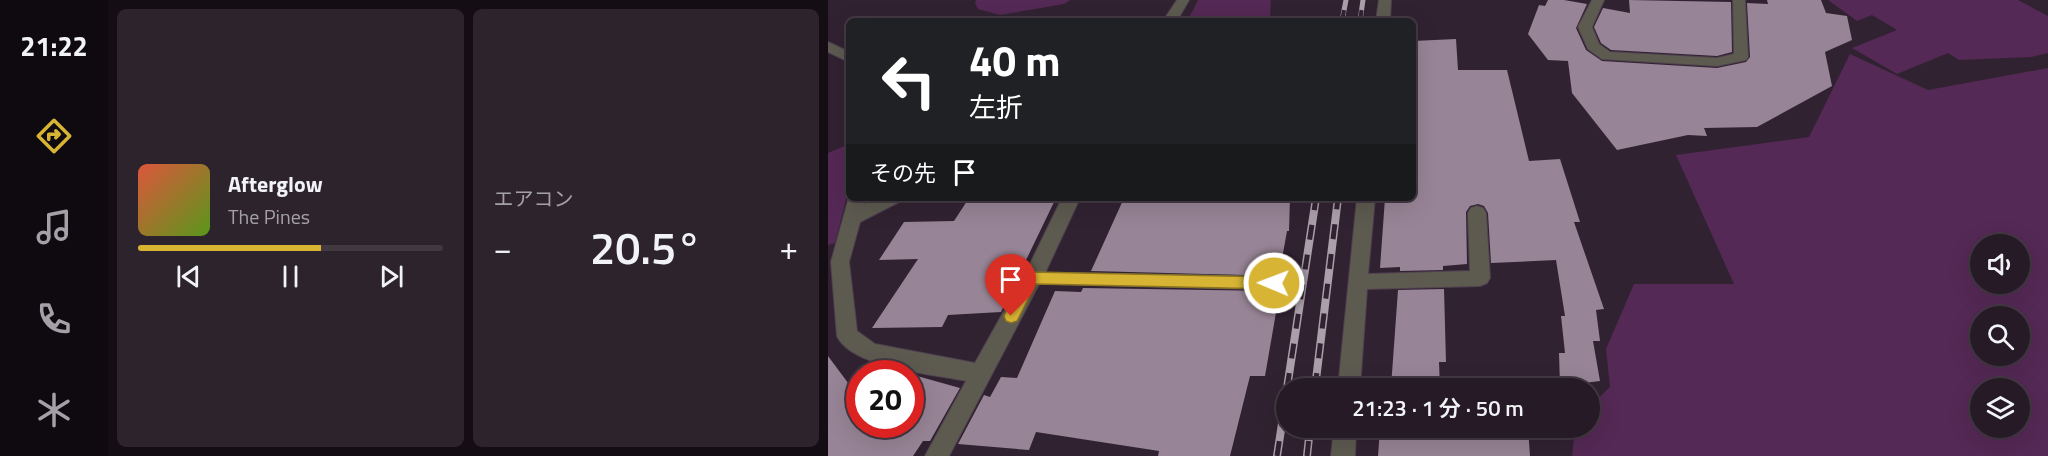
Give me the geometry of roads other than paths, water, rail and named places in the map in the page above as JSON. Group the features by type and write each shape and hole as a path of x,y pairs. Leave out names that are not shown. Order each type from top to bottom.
{"street":[{"path":"1172,18 1183,0"},
{"path":"1383,18 1384,0"},
{"path":"1598,0 1584,27 1593,46 1607,56 1717,62 1741,57 1739,0"},
{"path":"828,46 846,56"},
{"path":"881,201 854,208 840,262 847,336 870,352 980,374"},
{"path":"937,456 1032,278 1070,201"},
{"path":"1350,378 1366,201"},
{"path":"1358,282 1480,278 1477,213"},
{"path":"1343,456 1344,438"}],"lane":[{"path":"1032,278 1274,283"}],"railway":[{"path":"1343,18 1346,0"},
{"path":"1360,18 1363,0"},
{"path":"1289,378 1316,201"},
{"path":"1316,378 1338,201"},
{"path":"1277,456 1280,438"},
{"path":"1307,456 1309,438"}]}
